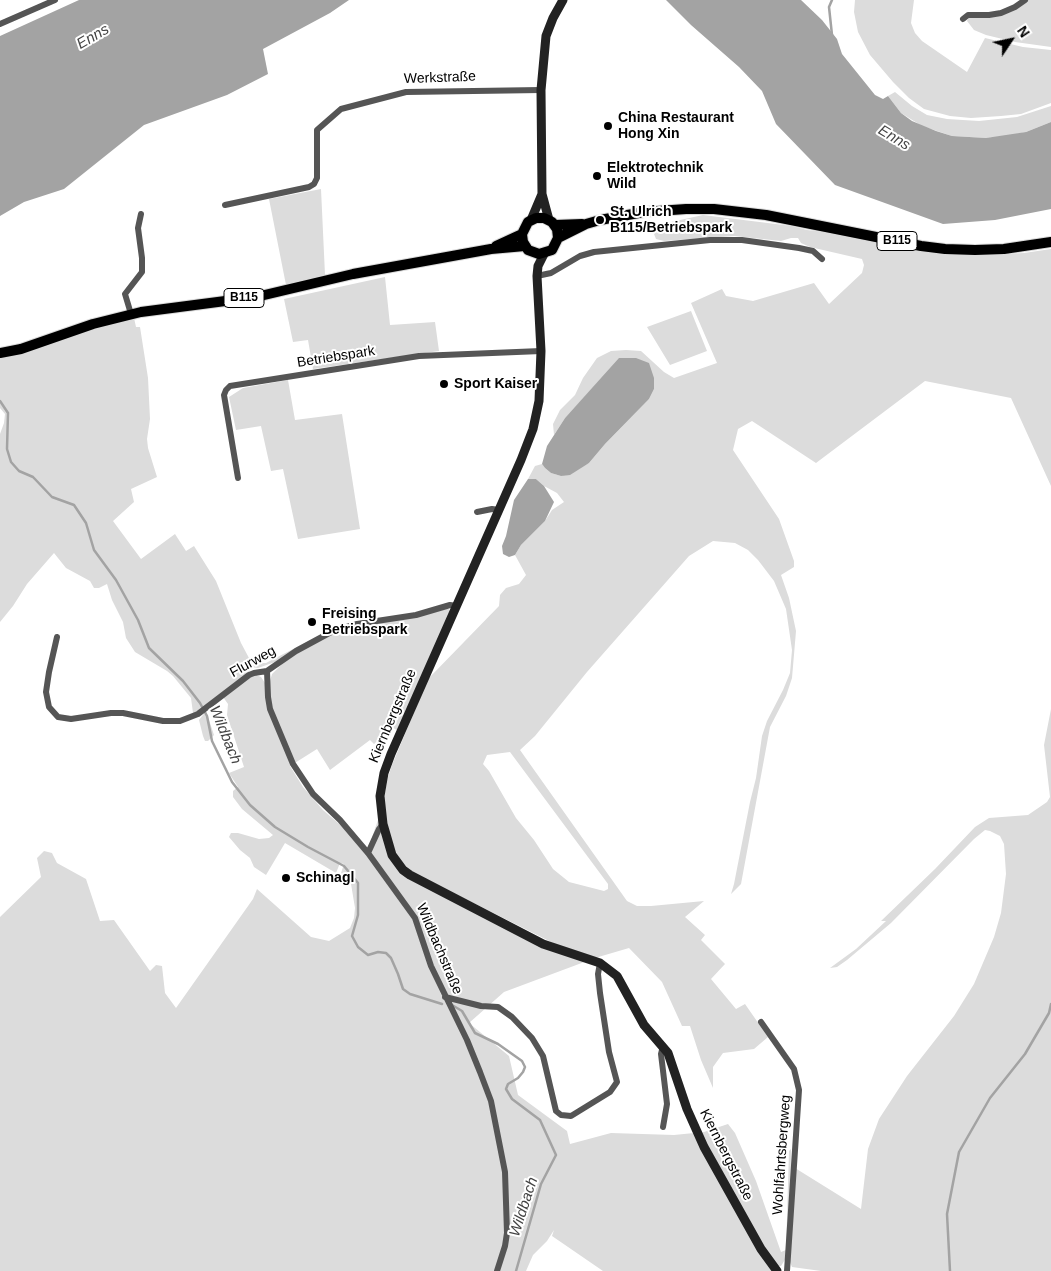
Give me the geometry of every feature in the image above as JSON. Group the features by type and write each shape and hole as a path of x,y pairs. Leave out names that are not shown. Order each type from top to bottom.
{"main road":[{"name":"B115","path":"0,353 21,349 94,324 131,314 176,306 256,297 353,274 491,249 528,249 544,254 552,250 558,238 586,224 668,209 714,209 766,215 921,246 945,249 1004,249 1051,242"},
{"name":"B115","path":"491,249 522,234 525,226 532,220 540,218 552,222 586,224"},
{"path":"552,222 558,238"},
{"path":"522,234 528,249"}],"street":[{"path":"0,24 54,0"},
{"path":"552,222 542,194 541,90 546,36 563,0"},
{"path":"963,19 968,15 1002,13 1025,0"},
{"name":"Werkstraße","path":"225,205 309,187 314,184 316,178 317,130 341,109 406,92 541,90"},
{"path":"532,220 542,194"},
{"path":"131,314 125,294 142,272 138,228 141,214"},
{"path":"537,276 551,273 580,256 594,252 710,240 748,241 799,248 813,252 822,259"},
{"path":"528,249 538,266"},
{"name":"Kiernbergstraße","path":"544,254 538,266 537,276 541,351 539,401 533,429 384,772 380,796 384,824 392,855 410,876 543,944 600,962 617,976 644,1025 663,1046 672,1063 687,1109 704,1147 761,1249 776,1271"},
{"name":"Betriebspark","path":"238,478 224,395 230,386 419,356 541,351"},
{"path":"477,512 492,509 499,510"},
{"name":"Flurweg","path":"57,637 46,692 49,707 58,717 72,719 110,713 123,713 172,722 198,714 249,675 267,671 308,644 339,629 378,620 416,615 450,605 457,606"},
{"name":"Wildbachstraße","path":"267,671 270,709 301,778 319,801 340,820 368,853 416,918 431,966 467,1040 480,1072 491,1101 505,1172 505,1246 497,1271"},
{"path":"368,853 378,829 384,824"},
{"path":"445,997 481,1006 498,1007 512,1017 532,1038 543,1056 556,1111 561,1115 572,1116 610,1092 617,1082 608,1052 598,974 600,962"},
{"name":"Wohlfahrtsbergweg","path":"761,1022 794,1069 799,1090 787,1271"},
{"path":"663,1046 661,1054 667,1104 663,1127"}],"shaded area":[{"path":"855,0 914,0 911,23 915,33 922,41 967,72 985,38 1023,47 1051,50 1051,103 1021,114 971,118 950,116 924,109 909,98 893,82 870,55 858,32 854,12"},
{"path":"1028,0 1051,0 1051,47 1015,42 986,35 974,30 967,21 969,17 985,17 1023,4"},
{"path":"895,92 927,115 947,119 979,121 1017,117 1051,106 1051,122 1026,132 1007,136 986,138 952,136 922,126 901,113 888,96"},
{"path":"321,189 325,275 286,285 269,199"},
{"path":"703,215 792,226 900,248 947,254 1024,253 1051,249 1051,486 1011,398 925,381 816,463 752,421 738,429 733,450 779,519 794,561 794,567 781,575 789,598 796,631 792,678 786,696 770,727 741,884 731,894 756,778 762,736 767,721 790,673 792,650 786,609 774,581 748,550 735,543 713,541 689,556 587,672 535,736 520,750 627,901 637,906 651,906 704,901 685,917 705,935 701,940 725,964 711,979 736,1009 745,1004 768,1037 754,1049 723,1053 713,1067 713,1088 701,1060 690,1026 682,1026 662,982 629,948 595,958 559,946 408,870 397,858 389,835 384,798 392,765 428,679 499,606 500,595 506,588 519,584 526,575 515,555 521,545 545,521 552,510 564,502 557,493 536,479 528,479 535,466 542,464 551,473 561,476 589,463 649,399 654,389 654,378 604,376 565,418 554,435 553,424 560,410 575,395 583,378 597,358 611,351 641,351 664,372 674,378 717,363 691,303 722,289 726,296 753,301 814,283 829,304 862,273 864,265 862,259 810,247 801,243 798,238 781,241 734,236 664,241 656,239 654,234 659,228 671,222","holes":["510,752 608,884 608,889 604,891 569,882 553,869 534,840 516,818 483,764 487,755"]},
{"path":"385,277 390,325 435,322 439,351 313,369 308,340 293,342 284,299"},
{"path":"691,311 707,351 670,365 647,327"},
{"path":"134,318 136,327 140,327 148,378 150,419 147,439 157,477 131,489 134,502 113,521 141,559 175,534 186,551 194,546 216,581 249,658 259,663 266,663 324,633 275,662 258,668 251,667 249,672 198,713 193,713 191,698 173,676 135,652 126,638 123,622 112,600 107,584 94,588 90,581 66,568 54,553 27,584 0,622 0,434 5,414 0,408 0,357 27,353 89,330"},
{"path":"288,380 295,420 342,414 360,529 298,539 283,469 271,471 261,426 236,430 229,397 243,388"},
{"path":"449,609 451,613 398,731 392,727 374,744 370,740 330,770 317,749 290,766 303,787 323,810 368,849 379,817 397,866 587,961 504,992 469,1023 509,1056 518,1095 567,1131 570,1144 611,1133 674,1135 694,1133 773,1271 603,1271 552,1236 554,1230 547,1241 533,1255 526,1271 0,1271 0,917 41,877 37,858 44,851 52,853 57,863 86,879 100,921 114,920 150,971 156,965 162,966 165,993 176,1008 253,899 257,889 311,937 329,941 350,928 354,918 355,908 350,878 340,876 344,864 340,863 336,873 285,843 266,875 254,867 250,858 229,837 231,833 259,839 269,838 273,835 242,809 233,797 233,791 238,787 229,773 244,767 227,715 228,704 223,697 256,675 261,677 265,683 270,681 272,674 286,660 316,642 341,631 354,627 412,618"},
{"path":"1051,709 1051,1271 821,1271 792,1267 790,1262 795,1168 861,1209 868,1149 879,1119 907,1076 954,1016 974,984 994,937 1001,913 1006,874 1004,844 1000,836 985,830 891,923 847,960 837,967 830,968 856,949 886,921 881,921 975,827 989,818 1028,815 1047,802 1050,797 1044,745"},
{"path":"206,711 214,735 208,741 205,741 199,720"},
{"path":"728,1124 735,1133 756,1181 781,1252 786,1250 789,1151 791,1149 790,1218 786,1258 781,1266 777,1266 766,1252 701,1133"}],"water":[{"name":"Enns","path":"79,0 349,0 330,13 263,49 268,74 227,95 144,125 64,189 24,202 0,216 0,36"},
{"name":"Enns","path":"666,0 801,0 822,20 837,39 842,54 875,95 883,99 888,96 901,113 912,121 936,131 952,136 986,138 1026,132 1051,122 1051,209 995,220 943,224 835,185 776,124 762,91 739,67 691,25"},
{"path":"619,358 636,358 649,363 654,378 654,389 649,399 589,463 570,475 561,476 551,473 542,464 547,446 565,418"},
{"path":"528,479 536,479 544,486 554,502 545,521 521,545 515,555 509,557 503,554 502,546 514,500"}],"waterway":[{"path":"832,0 829,7 832,35"},
{"name":"Wildbach","path":"0,401 8,413 7,449 11,462 19,471 33,477 52,497 74,505 86,523 94,550 116,580 138,620 149,648 183,681 200,703 207,716 212,741 232,782 250,805 275,827 344,866 358,883 358,915 352,936 358,947 368,955 378,952 386,953 391,958 403,989 410,994 442,1004"},
{"path":"950,1271 947,1214 959,1152 990,1098 1025,1054 1049,1013 1051,1004"},
{"name":"Wildbach","path":"452,1005 462,1011 475,1033 498,1044 522,1061 525,1067 523,1072 518,1078 508,1084 506,1089 512,1099 540,1120 556,1155 541,1184 516,1271"}],"place":[{"name":"China Restaurant Hong Xin","path":"608,126"},
{"name":"Elektrotechnik Wild","path":"597,176"},
{"name":"St. Ulrich B115/Betriebspark","path":"600,220"},
{"name":"Sport Kaiser","path":"444,384"},
{"name":"Freising Betriebspark","path":"312,622"},
{"name":"Schinagl","path":"286,878"}]}
